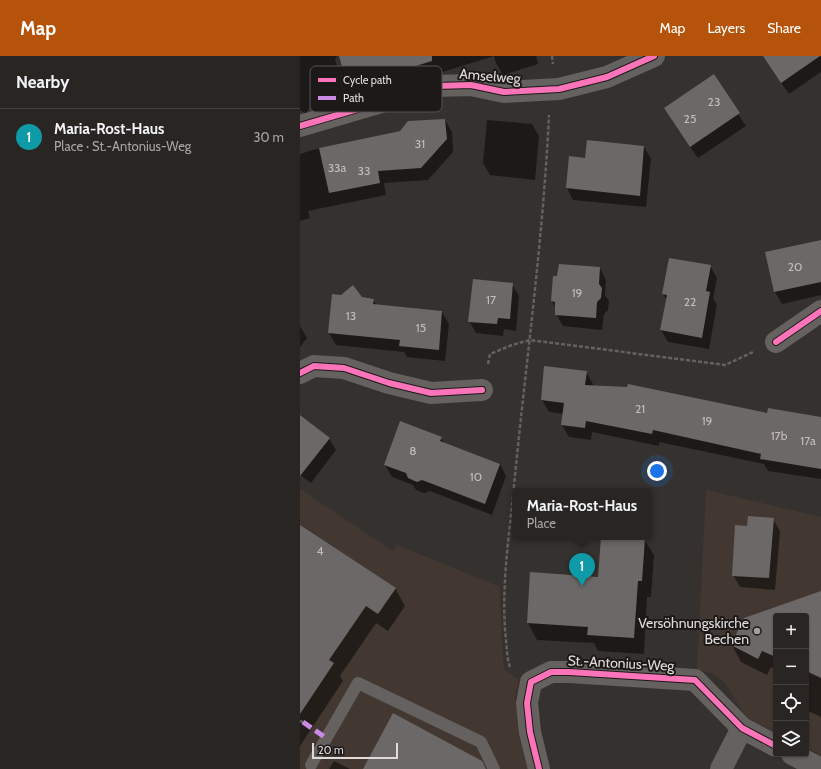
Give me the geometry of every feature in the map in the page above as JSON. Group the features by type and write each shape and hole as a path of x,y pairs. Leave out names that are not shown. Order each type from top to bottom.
{"street":[{"name":"Amselweg","path":"442,86 471,85 504,92 559,90 607,77 654,56"},
{"name":"Amselweg","path":"300,126 348,112"},
{"path":"776,342 821,311"},
{"path":"300,373 314,366 344,368 388,383 430,393 482,390"},
{"name":"St.-Antonius-Weg","path":"531,682 551,672 695,680 742,728 773,744"},
{"path":"531,682 527,703 530,732 539,769"},
{"path":"721,769 742,728"},
{"path":"798,757 821,769"}],"lane":[{"path":"311,766 358,683 481,742 494,769"}],"path":[{"path":"514,488 530,340 547,148 550,91"},
{"path":"482,390 490,354 512,345 530,340 725,365 776,342"},
{"path":"512,507 504,588 505,631 509,667 531,682"}],"shaded area":[{"path":"300,489 393,551 397,545 500,587 504,669 519,680 515,697 529,769 300,769"},
{"path":"706,490 821,517 821,755 809,749 809,613 773,613 773,731 753,721 744,714 725,683 712,673 697,670"}],"building":[{"path":"339,56 432,56 432,61 416,66 342,66"},
{"path":"763,56 820,56 781,83"},
{"path":"714,74 740,113 690,147 664,108"},
{"path":"445,119 447,139 421,168 378,171 380,183 329,193 319,148 400,131 408,121"},
{"path":"587,140 644,146 640,196 566,188 569,156 585,158"},
{"path":"821,240 821,282 774,292 765,252"},
{"path":"669,258 711,265 706,291 710,292 702,338 660,330 667,295 662,294"},
{"path":"559,264 600,267 599,284 602,288 601,298 597,302 596,318 555,315 555,302 551,301 553,276 557,276"},
{"path":"473,279 513,283 510,319 498,318 497,324 468,322"},
{"path":"353,285 362,297 374,299 373,304 442,311 439,350 399,346 400,340 328,333 332,294 341,295"},
{"path":"544,366 587,371 585,385 627,387 628,384 767,413 768,408 821,417 821,469 760,459 761,454 653,430 652,434 586,421 585,428 561,425 564,403 541,400"},
{"path":"300,415 330,438 300,476"},
{"path":"400,421 442,437 440,441 500,464 485,504 422,480 417,482 408,478 406,473 384,465"},
{"path":"748,516 774,518 769,578 732,576 735,525 747,526"},
{"path":"300,525 396,588 378,614 366,606 329,660 334,663 300,714"},
{"path":"601,540 645,540 642,581 638,581 634,638 587,635 588,627 527,623 530,572 598,577"},
{"name":"Versöhnungskirche Bechen","path":"821,591 821,678 809,672 809,613 773,613 773,656 762,651 758,659 731,645 744,618"},
{"path":"393,713 482,761 486,769 363,769"}],"marked path":[{"path":"303,722 326,738"}],"cycle path":[{"path":"442,86 471,85 504,92 559,89 607,77 654,56"},
{"path":"300,126 348,112"},
{"path":"776,342 821,311"},
{"path":"300,373 314,366 344,368 389,383 431,393 482,390"},
{"path":"539,769 530,732 527,703 531,682 551,672 695,680 742,728 773,744"}],"place":[{"name":"Maria-Rost-Haus","path":"582,586"},
{"name":"Versöhnungskirche Bechen","path":"757,631"}]}
